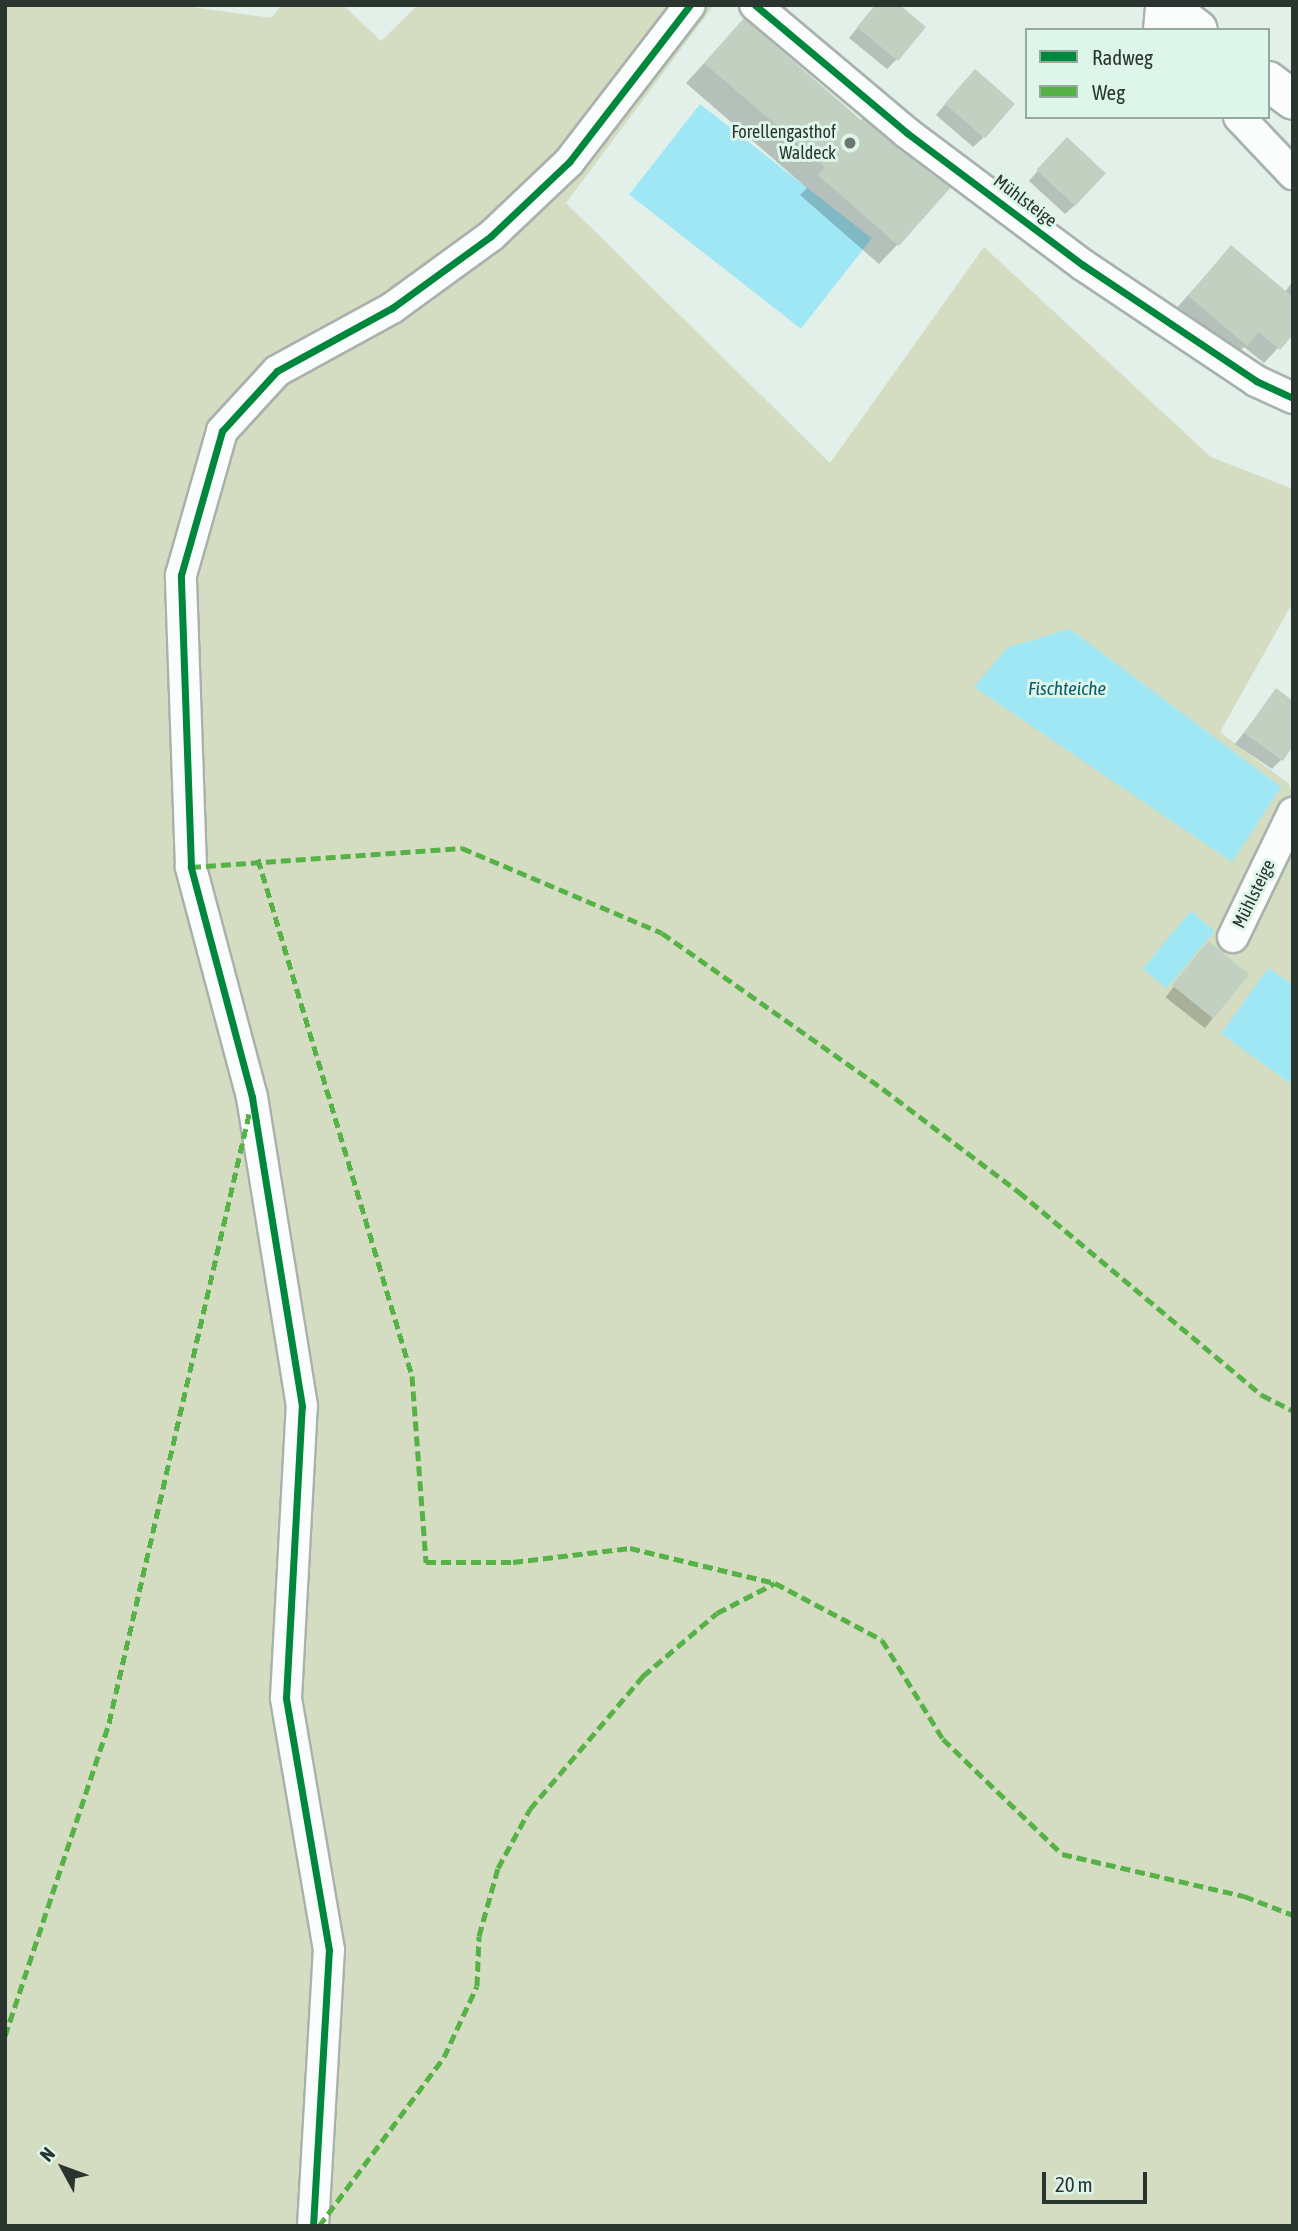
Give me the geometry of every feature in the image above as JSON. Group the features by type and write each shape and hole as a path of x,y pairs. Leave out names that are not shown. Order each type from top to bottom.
{"street":[{"path":"313,2226 329,1950 286,1698 302,1406 252,1097 191,867 181,575 222,431 277,371 392,308 491,236 569,162 690,5"},
{"name":"Mühlsteige","path":"755,5 907,133 1083,265 1256,381 1293,398"},
{"path":"1159,28 1163,5 1195,28"},
{"path":"1270,83 1293,100"},
{"path":"1241,119 1293,174"},
{"name":"Mühlsteige","path":"1233,937 1293,813"}],"green space":[{"path":"5,5 178,5 271,18 282,5 343,5 381,41 418,5 714,5 566,203 830,463 984,247 1211,457 1293,489 1293,602 1220,732 1289,784 1293,794 1293,2226 5,2226"}],"water":[{"path":"700,104 872,238 801,329 629,195"},
{"name":"Fischteiche","path":"1070,629 1281,787 1232,862 974,687 1008,647"},
{"path":"1191,911 1215,931 1167,988 1143,968"},
{"path":"1268,968 1293,985 1293,1085 1221,1034"}],"building":[{"path":"875,5 900,5 926,27 898,61 857,27"},
{"name":"Forellengasthof Waldeck","path":"744,18 861,120 867,112 952,186 899,246 818,175 825,167 704,63"},
{"path":"975,69 1015,104 985,138 945,104"},
{"path":"1067,137 1106,173 1075,206 1036,170"},
{"path":"1231,245 1293,297 1293,335 1280,350 1259,332 1247,346 1188,296"},
{"path":"1276,688 1293,701 1293,746 1283,761 1244,733"},
{"path":"1208,941 1249,974 1213,1019 1172,985"}],"marked path":[{"path":"191,867 462,848 662,933 883,1089 1019,1192 1262,1395 1293,1411"},
{"path":"258,859 412,1376 426,1562 513,1562 630,1548 775,1583 882,1640 943,1739 1062,1854 1244,1896 1293,1915"},
{"path":"5,2036 109,1723 250,1110"},
{"path":"319,2226 444,2057 477,1986 479,1936 498,1868 530,1809 643,1676 717,1613 775,1583"}],"cycle path":[{"path":"313,2226 329,1950 286,1698 302,1406 252,1097 191,867 181,575 222,431 277,371 392,308 491,236 569,162 690,5"},
{"path":"755,5 907,133 1083,265 1256,381 1293,398"}],"place":[{"name":"Forellengasthof Waldeck","path":"850,143"}]}
